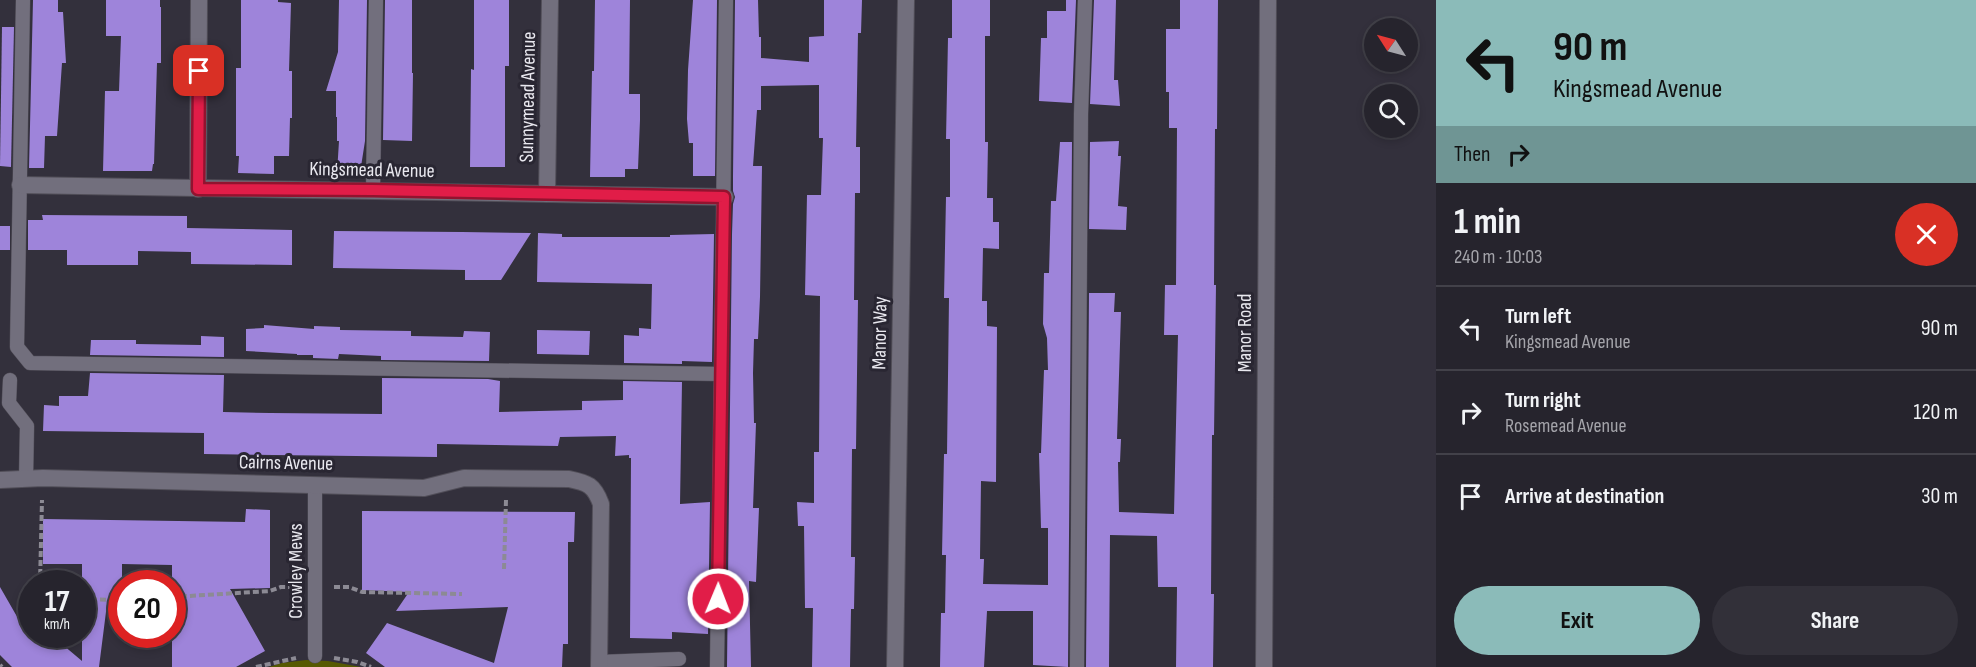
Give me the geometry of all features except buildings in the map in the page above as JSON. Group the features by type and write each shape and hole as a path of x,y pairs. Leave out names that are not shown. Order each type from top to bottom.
{"street":[{"path":"198,189 200,0"},
{"name":"Sunnymead Avenue","path":"547,194 550,0"},
{"name":"Manor Way","path":"895,667 906,0"},
{"name":"Manor Road","path":"1264,667 1268,0"},
{"name":"Kingsmead Avenue","path":"20,185 724,197"},
{"name":"Cairns Avenue","path":"0,480 43,478 424,488 464,478 569,479 584,482 596,490 602,504 599,664"}],"lane":[{"path":"22,0 17,347 30,363 721,374"},
{"path":"373,190 376,0"},
{"path":"717,667 726,0"},
{"path":"1077,667 1081,126 1085,0"},
{"path":"10,380 9,403 27,426 26,479"},
{"name":"Crowley Mews","path":"315,485 315,656"},
{"path":"599,664 679,659"}],"path":[{"path":"40,570 43,478"},
{"path":"504,569 506,478"},
{"path":"186,596 270,591 281,587 349,587 362,592 462,594"}],"shaded area":[{"path":"306,660 328,661 361,667 269,667"}],"route":[{"path":"199,71 198,189 724,197 718,599"}]}
